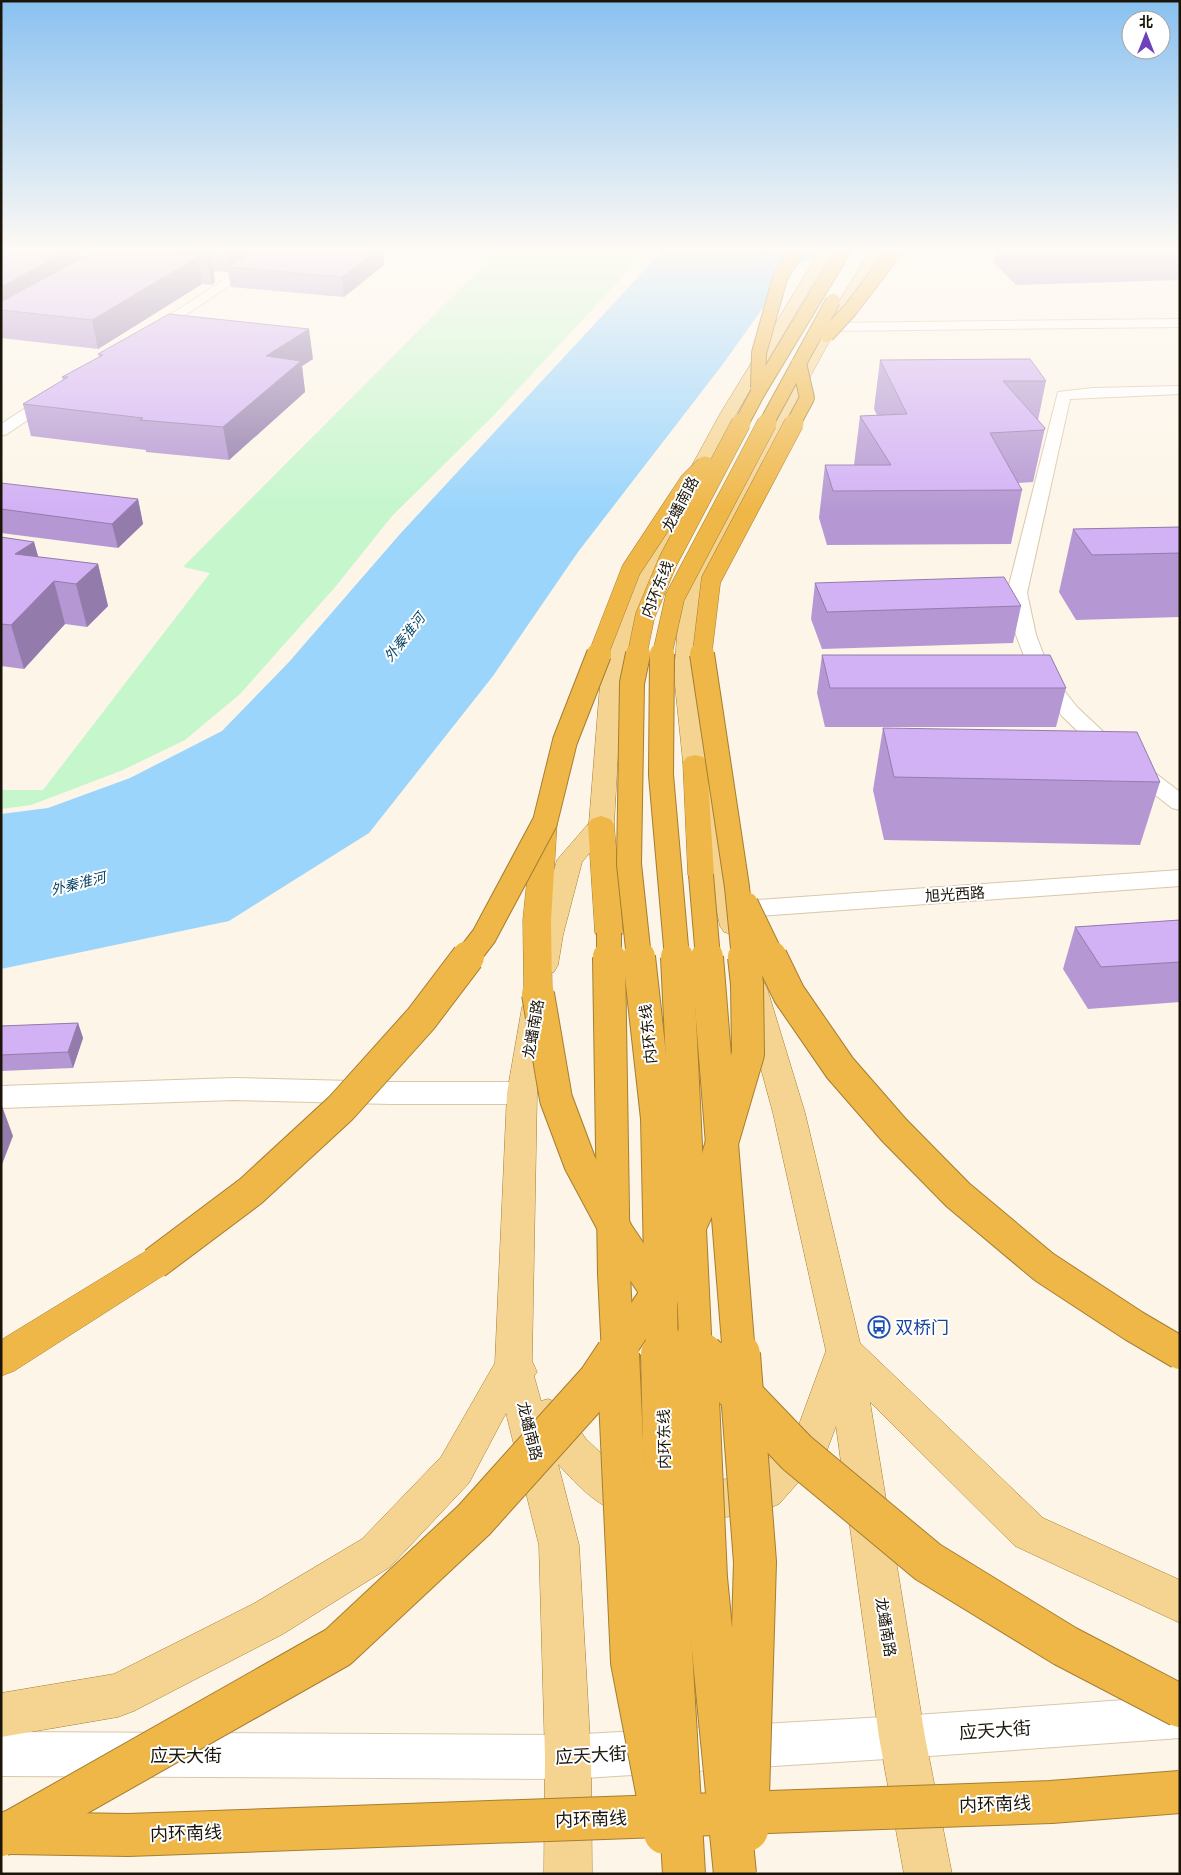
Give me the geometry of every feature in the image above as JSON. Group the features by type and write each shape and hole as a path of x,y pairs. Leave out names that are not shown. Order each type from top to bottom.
{"highway":[{"path":"758,392 759,352 764,336"},
{"name":"内环东线","path":"684,1874 667,1581 657,1118 629,864 632,683 645,616 668,561 731,439 792,336"},
{"name":"内环东线","path":"735,1874 706,1578 676,930 661,775 662,656 675,597 735,481 814,336"},
{"path":"1,1834 15,1830 338,1647 474,1520 599,1381 665,1281 710,1180 748,1054 748,984 734,899 702,652 710,580 807,398 799,363 825,336"},
{"path":"731,439 689,482 632,570 565,741 546,822 538,920 538,994 556,1099 580,1163 618,1234 689,1341 797,1453 928,1562 1065,1646 1180,1706"},
{"path":"695,762 701,875 755,1562 745,1874"},
{"path":"1,1360 154,1264 251,1191 341,1108 421,1019 484,936 546,822"},
{"path":"601,824 609,933 614,1274 632,1662 673,1874"},
{"path":"734,899 789,994 840,1068 894,1130 958,1195 1044,1267 1134,1326 1180,1353"},
{"name":"内环南线","path":"1,1834 148,1835 1051,1802 1180,1792"}],"main road":[{"name":"龙蟠南路","path":"568,1874 568,1757 559,1546 513,1365 522,1093 549,935 570,860 601,824 611,685 641,578 728,414 774,336"},
{"name":"龙蟠南路","path":"825,336 737,495 724,535 689,610 685,675 695,762 734,899 790,1113 844,1352 902,1737 928,1874"},
{"path":"1,1715 118,1695 268,1619 376,1553 455,1470 513,1365 572,1452 612,1490 684,1505 765,1492 813,1438 844,1352 1029,1532 1180,1602"}],"street":[{"path":"136,342 146,336"},
{"path":"1,431 63,390"},
{"path":"1180,390 1093,392 1062,395 1017,593 1022,621 1040,673 1076,719 1180,803"},
{"name":"旭光西路","path":"734,899 1180,878"},
{"path":"1,1097 233,1089 390,1093 522,1093"},
{"name":"应天大街","path":"1,1754 568,1757 902,1737 1180,1717"}],"green space":[{"path":"414,336 568,336 493,416 392,516 336,586 240,694 185,740 123,770 31,805 1,809 1,790 43,790 210,573 183,567"}],"water":[{"name":"外秦淮河","path":"584,336 743,336 578,552 493,676 369,833 229,921 1,969 1,814 48,808 130,778 222,731 289,662 400,534"}],"building":[{"path":"131,336 299,336 266,356 301,361 223,427 140,420 143,418 23,404 68,377 62,377 103,355 98,354"},
{"path":"1030,359 1046,381 1003,381 1045,428 1044,430 990,433 1022,490 833,491 825,465 891,465 860,416 907,414 880,360"},
{"path":"1,483 138,499 112,524 1,509"},
{"path":"1180,527 1180,553 1092,555 1073,529"},
{"path":"1,537 34,542 15,554 98,564 76,584 54,581 11,625 1,624"},
{"path":"1004,577 1021,606 827,612 815,583"},
{"path":"822,655 1050,655 1066,688 830,688"},
{"path":"883,728 1137,732 1160,782 894,777"},
{"path":"1180,920 1180,962 1101,967 1075,927"},
{"path":"78,1023 68,1052 1,1055 1,1026"}],"place":[{"name":"双桥门","path":"879,1327"}]}
